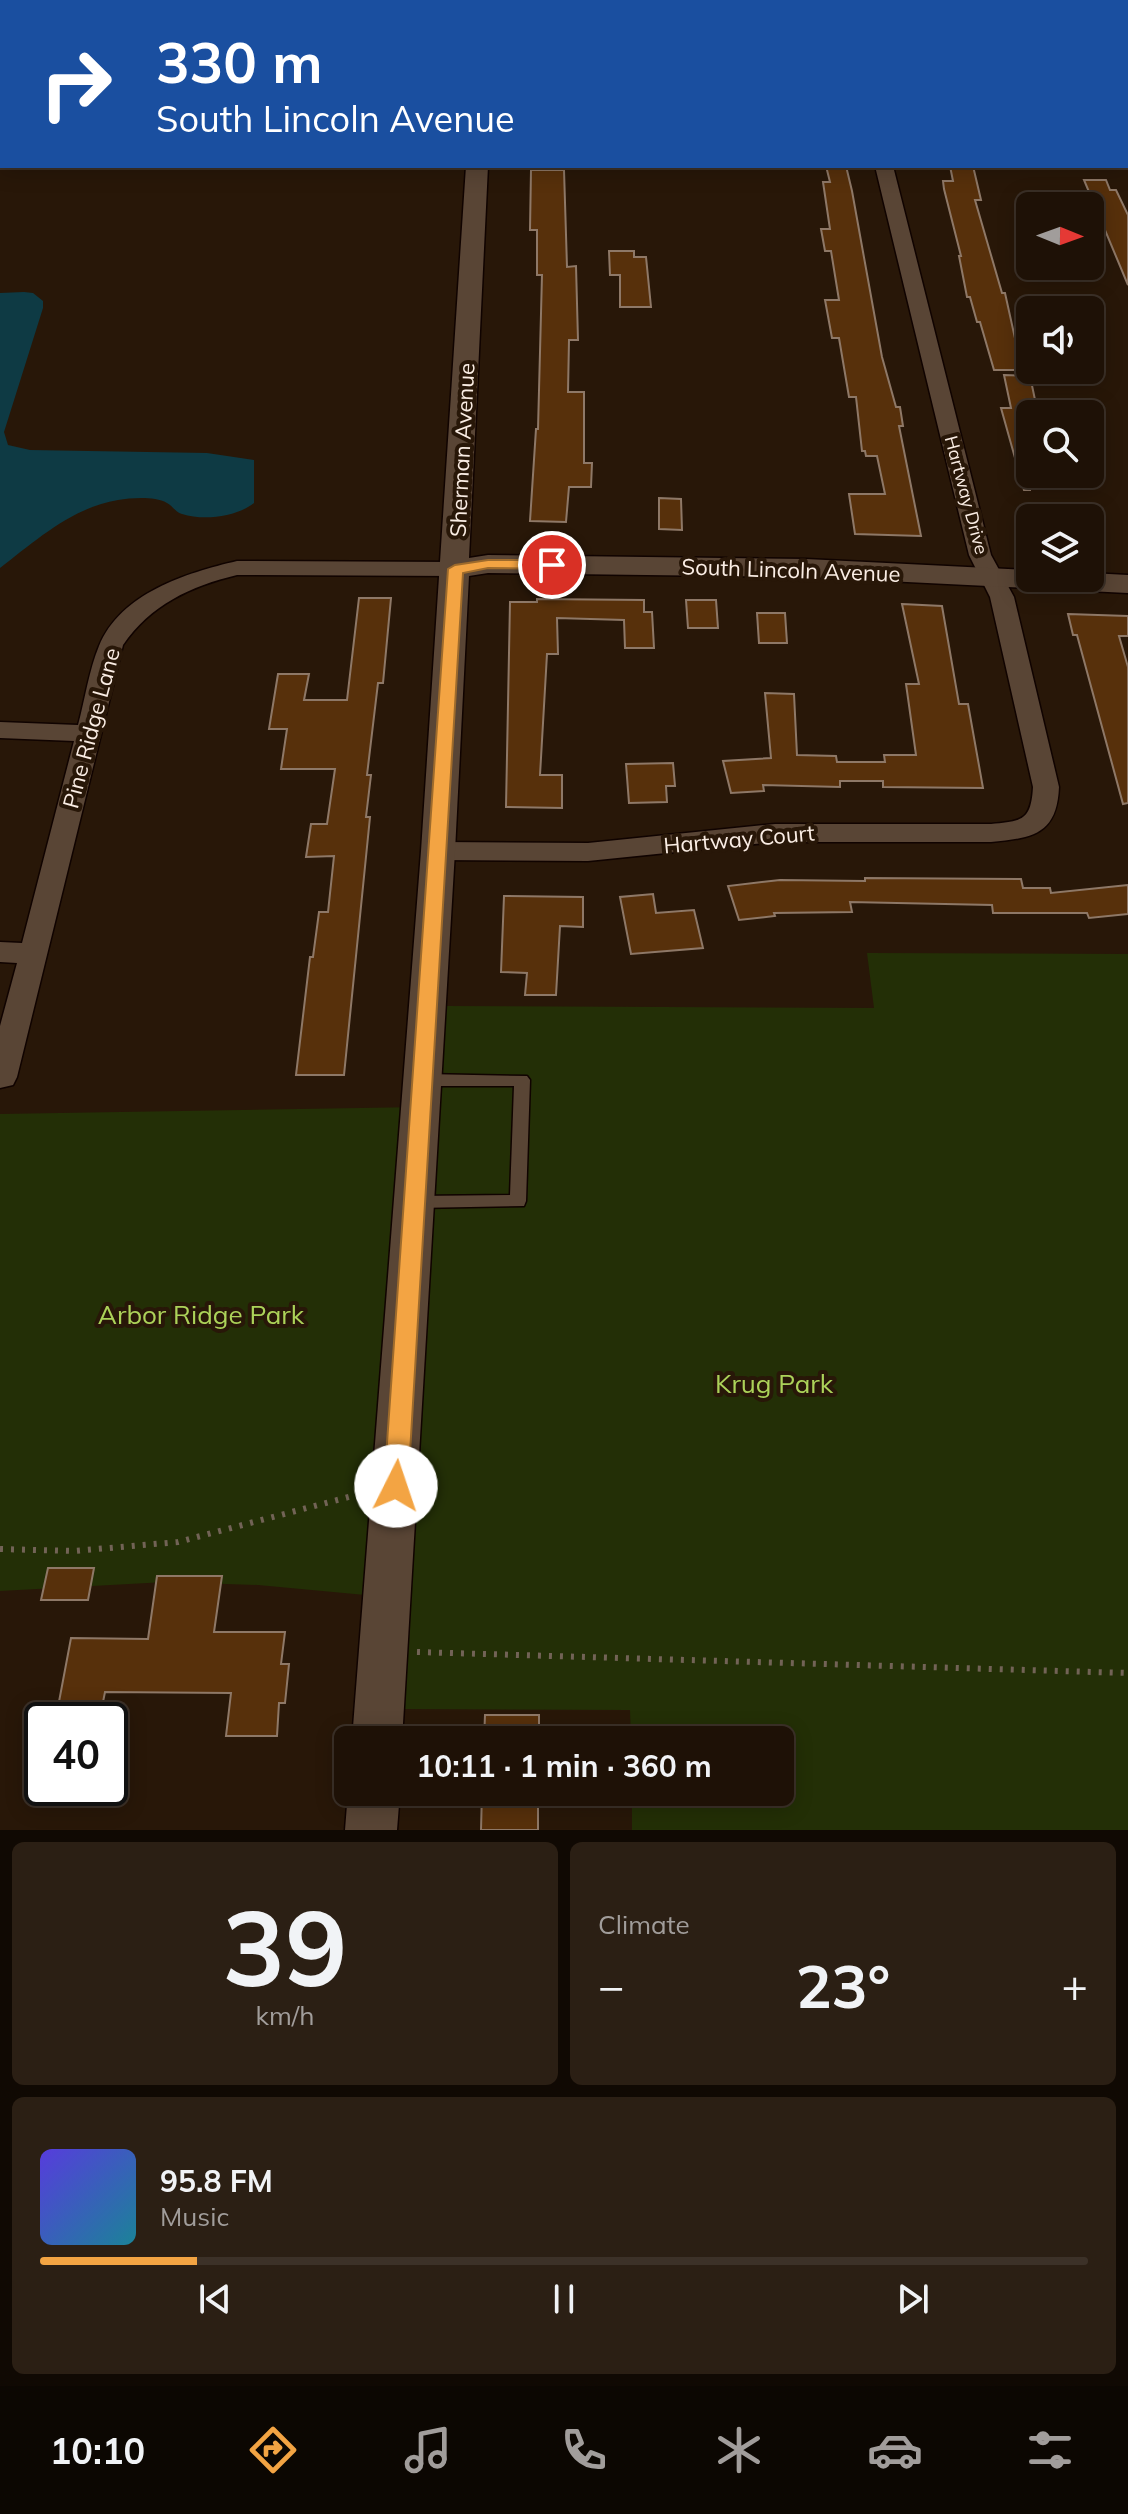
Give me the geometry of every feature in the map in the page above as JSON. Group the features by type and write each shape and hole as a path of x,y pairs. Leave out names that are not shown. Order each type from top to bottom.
{"street":[{"name":"Sherman Avenue","path":"378,1726 438,851 477,168"},
{"name":"Hartway Drive","path":"884,168 980,555 1002,597 1046,787 1045,806 1037,821"},
{"name":"South Lincoln Avenue","path":"455,569 488,564 711,567 1128,584"},
{"name":"Pine Ridge Lane","path":"2,1077 111,645 133,615 172,588 207,574 237,568 455,569"},
{"path":"0,730 89,733"},
{"name":"Hartway Court","path":"438,851 588,852 819,832 991,833 1023,830 1037,821"},
{"path":"0,952 32,953"},
{"path":"371,1830 373,1806"}],"lane":[{"path":"415,1202 518,1201 522,1080 423,1080"}],"path":[{"path":"0,1549 74,1551 178,1542 273,1514 396,1486"},
{"path":"411,1651 1128,1673"}],"green space":[{"name":"Krug Park","path":"867,953 1128,954 1128,1830 632,1830 632,1806 794,1806 794,1726 631,1726 630,1710 398,1709 444,1006 874,1008"},
{"name":"Arbor Ridge Park","path":"421,1107 376,1596 258,1585 166,1582 0,1591 0,1114"}],"water":[{"path":"0,293 33,293 43,301 43,308 4,432 8,445 30,450 207,453 254,460 254,503 238,512 210,517 182,514 167,503 149,498 101,504 55,526 0,568"}],"building":[{"path":"826,168 846,168 882,357 896,407 900,407 903,426 899,426 921,536 855,534 849,494 885,494 877,456 866,456 862,451 856,397 849,397 839,338 832,338 825,300 839,300 831,251 825,251 821,229 830,229 823,182 830,182"},
{"path":"950,168 973,168 981,200 975,200 1002,293 1005,293 1016,343 1016,370 994,370 980,322 977,322 970,297 967,297 961,256 943,181 953,181"},
{"path":"531,170 564,170 567,267 576,266 578,340 569,340 568,392 584,392 584,463 592,463 591,487 569,487 566,522 530,521 538,429 542,275 537,275 537,230 530,230"},
{"path":"1084,180 1106,180 1110,190 1116,190 1128,215 1128,285 1104,228 1104,192 1089,192"},
{"path":"609,251 634,251 634,257 646,257 651,307 620,307 620,275 610,275"},
{"path":"1004,375 1016,375 1016,384 1032,384 1035,400 1016,400 1016,461 1001,408 1011,408"},
{"path":"659,498 681,499 682,530 659,529"},
{"path":"359,598 391,598 383,683 378,683 367,775 371,775 366,817 370,817 344,1075 296,1075 310,957 313,957 319,912 328,912 334,856 306,857 311,824 327,824 335,769 281,769 287,729 269,729 278,674 309,674 304,700 347,700"},
{"path":"537,599 644,600 644,612 652,612 654,648 625,648 624,620 557,618 558,654 547,654 540,775 562,775 562,808 506,807 510,602 537,602"},
{"path":"686,600 716,600 718,628 688,628"},
{"path":"902,604 942,606 959,704 968,704 983,788 883,787 883,781 840,781 840,787 763,785 764,791 731,793 723,761 771,758 765,693 794,694 797,755 836,756 837,762 885,762 884,755 916,755 906,684 919,684"},
{"path":"757,613 785,613 787,643 759,643"},
{"path":"1068,614 1128,616 1128,636 1119,636 1128,667 1128,803 1123,804 1077,635 1073,635"},
{"path":"673,763 675,786 666,786 667,802 629,803 626,764"},
{"path":"865,878 1021,879 1023,888 1050,888 1051,893 1128,885 1128,914 1089,918 1087,913 993,913 992,905 850,902 852,912 774,913 775,916 739,920 728,886 780,880 865,881"},
{"path":"653,894 656,913 694,910 703,948 631,954 620,897"},
{"path":"504,896 583,897 583,927 560,926 556,995 525,995 527,973 501,972"},
{"path":"48,1568 94,1568 88,1600 41,1600"},
{"path":"157,1576 222,1576 214,1632 285,1632 281,1664 289,1664 285,1703 279,1703 277,1736 226,1736 231,1693 105,1692 103,1702 59,1702 71,1638 148,1639"},
{"path":"485,1715 539,1715 539,1726 485,1726"},
{"path":"482,1806 538,1806 538,1830 481,1830"}],"route":[{"path":"396,1486 455,569 488,564 552,565"}]}
